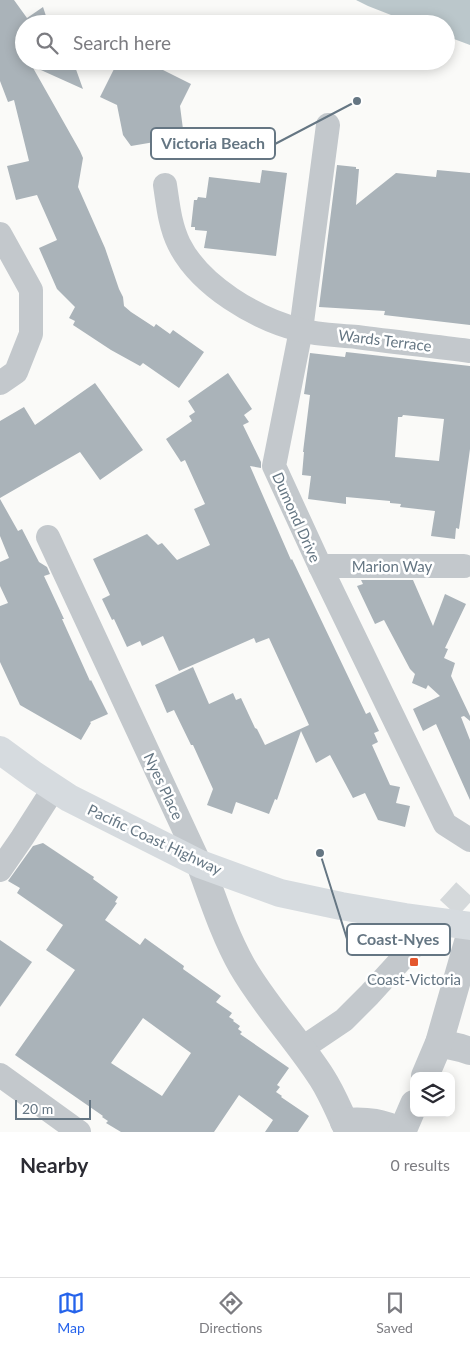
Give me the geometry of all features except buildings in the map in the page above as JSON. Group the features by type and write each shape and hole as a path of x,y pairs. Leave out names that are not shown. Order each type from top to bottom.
{"highway":[{"name":"Pacific Coast Highway","path":"0,750 54,788 85,806 200,864 280,892 360,909 470,926"}],"street":[{"name":"Dumond Drive","path":"328,125 301,330 274,466 320,566 445,824 470,840"},
{"name":"Wards Terrace","path":"165,185 172,224 178,244 208,281 229,298 270,320 301,330 470,351"},
{"path":"0,234 31,290 31,334 16,372 0,383"},
{"name":"Nyes Place","path":"48,537 200,864 225,932 260,994 322,1079 347,1127"},
{"name":"Marion Way","path":"320,566 464,566"},
{"path":"0,870 54,788"},
{"path":"427,1072 439,1043 470,935"},
{"path":"301,1049 344,1020 400,961"},
{"path":"439,1043 470,1051"},
{"path":"0,1075 79,1132"},
{"path":"347,1127 360,1121 375,1122 403,1132 410,1114"}],"shaded area":[{"path":"356,0 470,0 470,45 455,39 455,15 391,15"}],"tunnel":[{"path":"400,961 470,885"}],"place":[{"name":"Victoria Beach","path":"357,101"},
{"name":"Coast-Nyes","path":"320,853"},
{"name":"Coast-Victoria","path":"414,962"}]}
